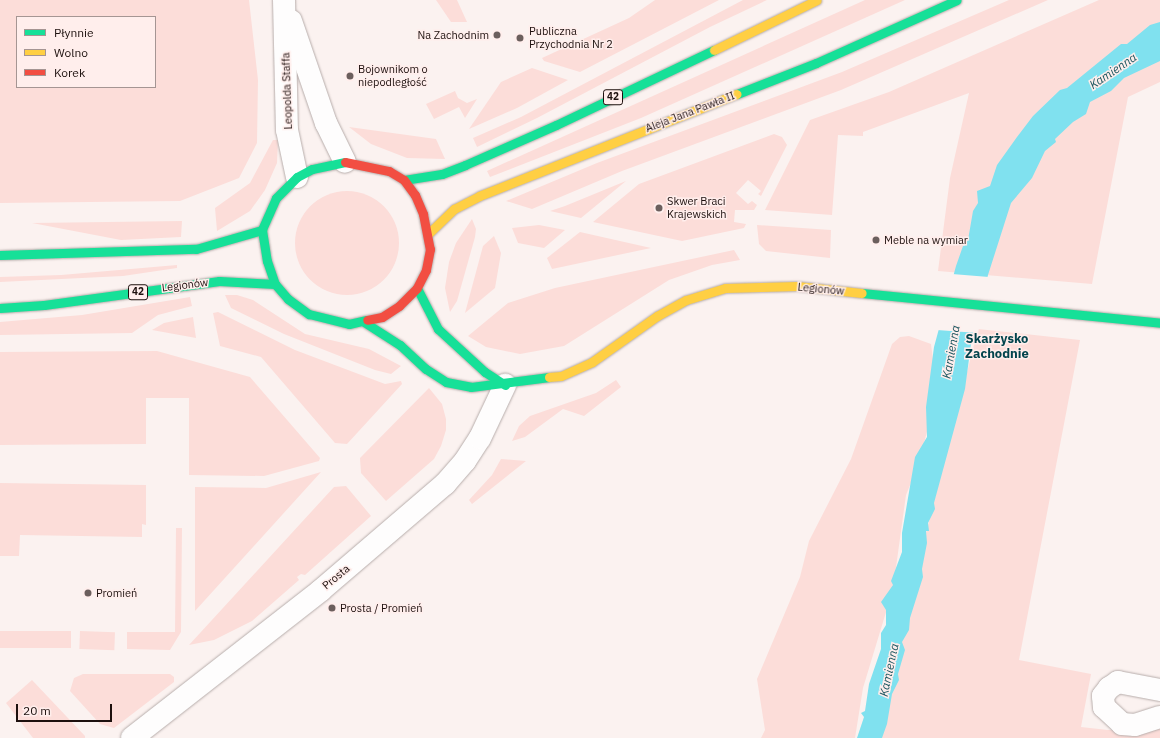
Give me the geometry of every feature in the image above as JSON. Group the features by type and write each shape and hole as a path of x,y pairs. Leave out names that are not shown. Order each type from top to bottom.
{"main road":[{"name":"42","path":"404,180 442,174 466,165 556,125 817,0"},
{"name":"Aleja Jana Pawła II","path":"428,233 454,210 479,196 816,63 957,0"},
{"path":"345,162 369,165 389,171 404,180 415,195 428,233 430,249 426,270 417,288 399,306 382,317 349,324 331,321 309,314 288,299 275,284 267,261 262,230 276,198 297,177 312,169 345,162"},
{"path":"0,255 196,249 262,230"},
{"name":"Legionów","path":"0,308 44,305 213,282 275,284"},
{"name":"Legionów","path":"364,322 400,345 426,369 446,382 471,387 544,380 576,370 686,300 725,288 797,286 1155,322"},
{"path":"417,288 438,329 475,363 505,384"}],"street":[{"name":"Leopolda Staffa","path":"284,2 326,123 345,162"},
{"name":"Leopolda Staffa","path":"284,2 287,130 297,177"},
{"name":"Prosta","path":"132,738 320,591 445,484 465,461 480,438 505,384"},
{"path":"1160,690 1118,682 1109,688 1103,696 1104,707 1122,724 1134,725 1160,717"}],"shaded area":[{"path":"0,0 249,0 258,80 257,143 239,178 180,201 0,203"},
{"path":"436,0 457,0 467,22 451,22"},
{"path":"655,0 719,0 580,72 544,61 542,58 629,18"},
{"path":"743,0 767,0 710,27 537,118 477,147 473,138 521,117"},
{"path":"865,0 905,0 641,118 490,177 487,171"},
{"path":"1009,0 1048,0 841,90 622,171 532,209 506,201 597,163 842,72"},
{"path":"1099,0 1160,0 1160,82 1128,97 1092,284 938,271 950,178 969,93 863,132 863,136 838,135 832,215 765,210 810,120 889,92"},
{"path":"532,68 568,80 517,108 469,129 501,82"},
{"path":"455,91 458,98 467,103 477,99 465,118 459,107 434,119 426,104"},
{"path":"349,127 436,139 445,159 407,158 371,144"},
{"path":"774,134 782,137 787,145 761,196 758,194 761,191 748,180 736,193 748,204 752,201 757,205 754,210 735,210 734,222 746,224 744,228 682,241 593,222 639,184"},
{"path":"273,140 278,140 277,163 265,190 250,211 217,231 215,208 250,183"},
{"path":"626,181 581,218 550,211 565,206"},
{"path":"347,191 367,195 376,199 384,206 391,214 395,223 399,243 395,263 391,272 384,280 376,287 367,291 347,295 327,291 318,287 310,280 303,272 299,263 295,243 299,223 303,214 310,206 318,199 327,195"},
{"path":"472,219 476,229 475,237 457,301 450,312 445,288 449,262 456,243"},
{"path":"182,221 181,237 121,240 32,223"},
{"path":"539,225 565,230 544,248 518,243 512,228"},
{"path":"757,225 831,230 830,258 766,251 759,244"},
{"path":"580,232 651,248 552,269 547,258"},
{"path":"494,236 501,253 495,288 465,313 483,246"},
{"path":"734,250 740,260 712,265 669,280 564,346 520,354 486,347 468,336 508,303 555,288"},
{"path":"177,265 177,268 123,276 0,282 0,277 61,275"},
{"path":"225,295 237,295 253,300 305,334 369,349 401,366 391,374 375,370 284,334 231,308"},
{"path":"190,297 192,306 158,315 132,333 0,335 0,322 82,315"},
{"path":"218,312 295,350 385,384 401,381 402,384 347,444 335,443 261,357 220,346 213,313"},
{"path":"193,317 196,338 152,330 164,323"},
{"path":"978,329 1080,340 1019,660 1091,674 1081,727 1108,730 1160,729 1160,738 877,738 901,631"},
{"path":"909,336 931,344 935,375 933,408 919,463 906,495 893,589 863,688 855,738 761,738 765,730 757,679 800,577 809,541 851,459 892,344 900,337"},
{"path":"157,351 250,377 320,458 319,461 264,476 189,475 189,398 146,398 146,444 0,445 0,352"},
{"path":"616,380 621,387 584,416 563,409 525,437 512,441 519,426 530,416 596,393"},
{"path":"429,388 442,404 446,419 446,430 441,446 434,459 386,501 361,473 360,458"},
{"path":"501,459 526,461 472,504 469,500 492,475"},
{"path":"321,472 195,611 195,487 266,488"},
{"path":"0,483 146,485 146,525 142,524 142,537 20,535 19,556 0,556"},
{"path":"346,486 371,516 305,575 301,574 297,577 299,580 252,621 214,640 189,645 334,487"},
{"path":"176,528 182,528 181,632 170,650 127,649 127,632 175,632"},
{"path":"0,631 71,631 71,648 0,648"},
{"path":"80,631 115,632 114,650 79,649"},
{"path":"83,674 170,674 174,677 174,682 114,728 100,724 70,691 74,678"},
{"path":"32,680 85,736 85,738 33,738 6,703"}],"water":[{"name":"Kamienna","path":"1160,22 1160,61 1124,78 1111,91 1090,102 1086,114 1073,122 1055,139 1056,142 1045,151 1032,178 1011,203 988,275 975,335 971,344 965,389 934,503 935,509 928,523 929,531 926,531 927,543 922,569 923,577 910,618 909,630 902,642 905,650 898,674 899,680 892,694 887,724 882,738 857,738 864,717 861,713 865,711 869,684 881,649 881,633 886,625 886,610 881,602 893,585 891,581 902,552 902,533 915,457 927,437 926,407 934,347 956,266 963,246 968,240 973,211 978,203 977,191 990,186 997,165 1017,137 1033,116 1060,90 1067,88 1121,44 1127,44 1150,25"}],"pier":[{"path":"952,274 989,277 978,333 937,330"}],"traffic: fast":[{"path":"737,94 816,63 957,0"},
{"path":"404,180 442,174 465,165 556,125 714,50"},
{"path":"345,162 312,169 297,177 276,198 262,230 267,261 275,284 288,299 309,314 349,324 367,320"},
{"path":"0,255 196,249 262,230"},
{"path":"0,308 44,305 219,281 275,284"},
{"path":"417,288 438,329 485,372 505,385"},
{"path":"862,293 1160,323"},
{"path":"364,322 400,345 426,369 446,382 471,387 549,377"}],"traffic: slow":[{"path":"714,50 817,0"},
{"path":"429,233 454,209 479,196 737,94"},
{"path":"549,377 561,376 592,362 657,316 686,300 725,288 797,286 862,293"}],"traffic: jam":[{"path":"345,162 389,171 404,180 415,195 423,214 430,249 426,270 417,288 399,306 382,317 367,320"}],"place":[{"name":"Na Zachodnim","path":"497,35"},
{"name":"Publiczna Przychodnia Nr 2","path":"520,38"},
{"name":"Bojownikom o niepodległość","path":"350,76"},
{"name":"Skwer Braci Krajewskich","path":"659,208"},
{"name":"Meble na wymiar","path":"876,240"},
{"name":"Promień","path":"88,593"},
{"name":"Prosta / Promień","path":"332,608"}],"district":[{"name":"Skarżysko Zachodnie","path":"997,348"}]}
